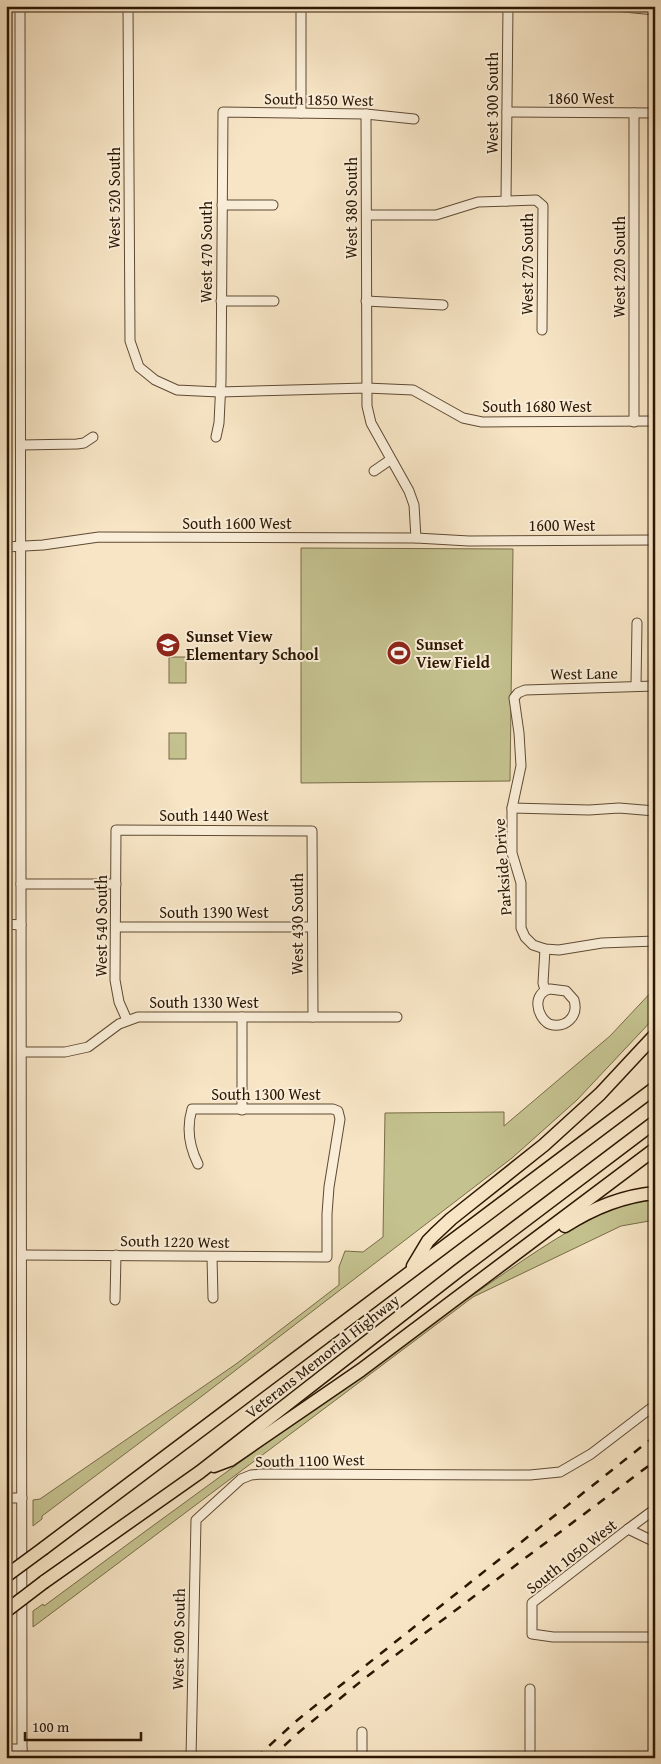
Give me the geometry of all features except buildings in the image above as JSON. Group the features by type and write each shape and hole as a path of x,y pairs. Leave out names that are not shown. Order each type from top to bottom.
{"highway":[{"path":"409,1272 428,1241 435,1234 550,1140 604,1089 655,1035"},
{"name":"Veterans Memorial Highway","path":"6,1576 655,1088"},
{"name":"Veterans Memorial Highway","path":"6,1611 200,1472 458,1271 655,1122"},
{"path":"200,1472 230,1460 361,1370 655,1149"},
{"path":"508,1261 525,1253 574,1220 604,1205 635,1196 655,1193"}],"street":[{"path":"6,1749 22,1753 20,6"},
{"name":"West 520 South","path":"128,6 130,342 139,367 155,380"},
{"path":"301,6 301,113"},
{"name":"West 300 South","path":"506,201 508,6"},
{"path":"614,6 655,10"},
{"name":"South 1850 West","path":"223,112 366,114 414,119"},
{"name":"West 470 South","path":"216,437 219,423 221,381 223,112"},
{"name":"1860 West","path":"507,112 655,113"},
{"name":"West 220 South","path":"634,113 634,422"},
{"name":"West 380 South","path":"366,114 366,301"},
{"name":"West 270 South","path":"367,216 436,215 478,202 536,200 543,206 542,330"},
{"path":"222,205 273,205"},
{"path":"221,301 274,301"},
{"path":"416,538 414,505 409,491 371,423 367,406 366,301 443,306"},
{"name":"South 1680 West","path":"155,380 177,390 219,392 366,388 412,390 463,418 482,422 655,421"},
{"path":"21,445 77,444 84,443 92,437"},
{"path":"374,472 390,460"},
{"name":"South 1600 West","path":"6,547 43,545 99,537 416,538 469,541"},
{"name":"1600 West","path":"469,541 655,540"},
{"path":"636,686 637,623"},
{"name":"West Lane","path":"516,695 525,690 655,686"},
{"name":"Parkside Drive","path":"516,695 514,698 522,766 512,808 512,853 521,883 521,928 525,937 533,945 545,949"},
{"path":"512,808 589,810 619,808 655,811"},
{"name":"South 1440 West","path":"116,830 312,831"},
{"name":"West 540 South","path":"116,830 116,980 119,1002 127,1020"},
{"name":"West 430 South","path":"312,831 313,1017"},
{"path":"21,884 116,884"},
{"path":"6,924 21,924"},
{"name":"South 1390 West","path":"116,927 312,927"},
{"path":"546,990 543,982 545,949 559,950 602,943 655,941"},
{"path":"546,990 563,990 573,997 575,1009 570,1020 558,1026 549,1024 542,1018 539,1012 538,1000 546,990"},
{"name":"South 1330 West","path":"22,1052 65,1052 88,1048 119,1024 138,1017 397,1017"},
{"path":"242,1017 242,1110"},
{"name":"South 1300 West","path":"198,1164 192,1152 190,1142 189,1123 192,1109 333,1109 338,1111 340,1119 327,1205 327,1257"},
{"name":"South 1220 West","path":"22,1255 327,1257"},
{"path":"115,1300 116,1256"},
{"path":"212,1257 212,1298"},
{"name":"South 1100 West","path":"196,1520 241,1479 251,1475 530,1475 560,1472 591,1454 655,1405"},
{"path":"6,1498 22,1498"},
{"path":"628,1529 655,1509"},
{"name":"West 500 South","path":"191,1758 196,1520"},
{"name":"South 1050 West","path":"655,1542 628,1529 532,1603 532,1634 553,1637 655,1637"},
{"path":"530,1689 530,1758"},
{"path":"362,1732 362,1758"}],"shaded area":[{"path":"301,548 513,549 510,781 301,783"},
{"path":"169,657 186,657 186,683 169,683"},
{"path":"169,733 186,733 186,759 169,759"},
{"path":"655,988 655,1017 577,1100 512,1158 42,1516 42,1519 33,1526 33,1500 40,1499 236,1364 339,1285 339,1267 345,1251 363,1252 383,1237 385,1113 504,1112 504,1126 610,1036"},
{"path":"638,1200 655,1200 655,1220 621,1226 473,1297 33,1627 33,1611 43,1604 44,1606 270,1440 466,1300 566,1233 608,1211"}],"railway":[{"path":"256,1758 295,1722 655,1436"},
{"path":"271,1758 298,1733 365,1678 655,1461"}],"place":[{"name":"Sunset View Elementary School","path":"168,645"},
{"name":"Sunset View Field","path":"399,653"}]}
